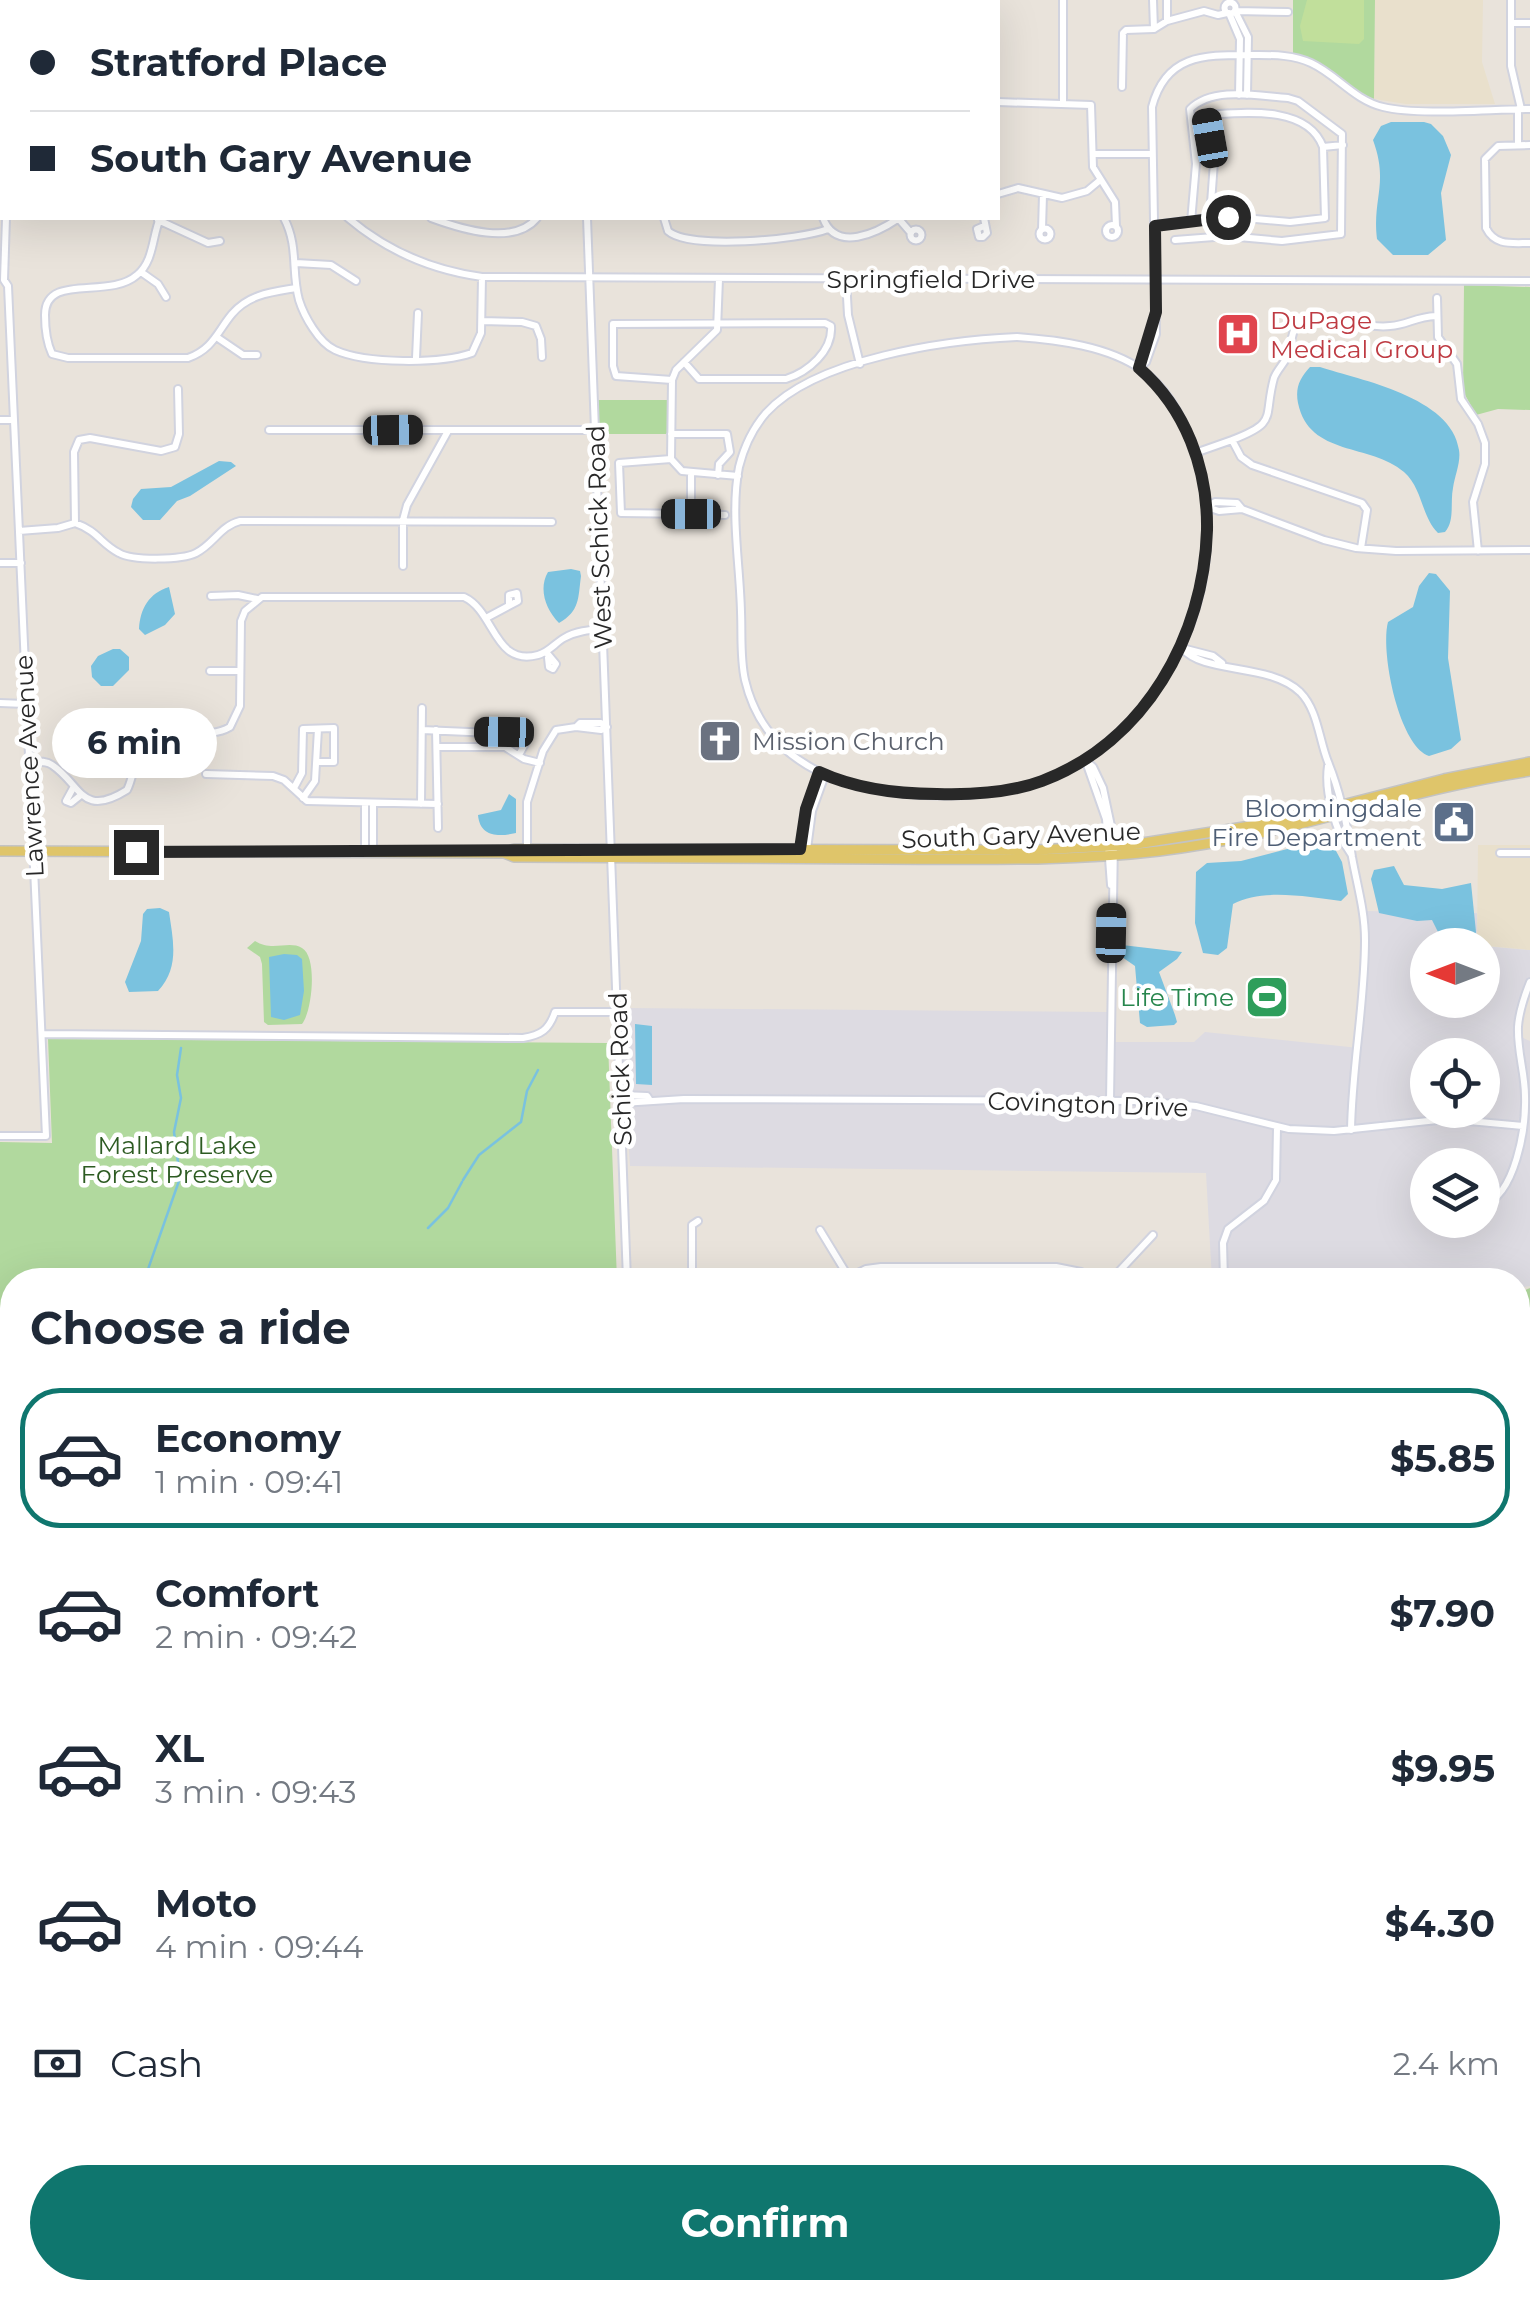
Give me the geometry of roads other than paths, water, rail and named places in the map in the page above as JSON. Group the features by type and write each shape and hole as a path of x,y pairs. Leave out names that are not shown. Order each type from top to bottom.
{"main road":[{"name":"South Gary Avenue","path":"0,851 504,853 527,849 1027,859 1227,841 1530,762"},
{"name":"South Gary Avenue","path":"1454,781 1530,770"},
{"name":"South Gary Avenue","path":"504,853 514,857 804,849 1111,851"}],"street":[{"path":"1063,0 1063,102"},
{"path":"1153,0 1154,28"},
{"path":"1167,0 1167,21"},
{"path":"1254,0 1254,12"},
{"path":"1511,0 1511,66 1523,109 1524,145 1498,146 1486,159 1486,228 1491,238 1504,244 1530,243"},
{"path":"1122,87 1123,33 1154,28 1204,11 1218,15 1288,12"},
{"path":"1230,12 1244,55 1243,112"},
{"path":"1511,23 1530,23"},
{"path":"1139,368 1155,325 1152,108 1167,76 1200,57 1288,56 1328,73 1360,98 1389,108 1523,109"},
{"path":"1175,240 1227,236 1282,241 1342,234 1342,134 1298,101 1212,96 1190,109 1196,164 1191,222"},
{"path":"1000,102 1091,105 1094,167 1115,202 1116,226"},
{"path":"1210,217 1214,162 1206,115 1286,114 1319,137 1323,147 1328,236"},
{"path":"1323,147 1344,145"},
{"path":"1094,154 1152,154"},
{"path":"1196,164 1214,162"},
{"path":"1000,193 1018,188 1075,196 1100,181"},
{"path":"1042,230 1043,194"},
{"path":"1155,226 1210,217 1290,222 1325,218"},
{"path":"1227,236 1228,217"},
{"name":"Lawrence Avenue","path":"0,1136 46,1136 8,286 2,278 6,220"},
{"path":"159,220 151,254 141,272 119,286 66,289 52,295 45,310 46,338 52,354 68,358 178,359 199,354 218,338 233,313 250,300 268,292 296,288"},
{"path":"161,220 208,244 220,242"},
{"path":"285,220 294,244 296,288 304,312 332,350 371,359 451,360 472,354 482,321 482,277"},
{"name":"Springfield Drive","path":"351,220 418,262 482,277 1530,281"},
{"path":"439,220 486,232 515,232 536,220"},
{"name":"West Schick Road","path":"587,220 612,853"},
{"path":"665,220 668,231 682,239 758,241 808,236 828,229"},
{"path":"823,220 828,229 842,236 868,236 895,220"},
{"path":"900,220 911,233"},
{"path":"296,263 332,266 356,282"},
{"path":"141,272 158,284 166,297"},
{"path":"718,279 718,330 684,362 672,380 671,459 679,470 738,476"},
{"path":"846,279 848,315 860,364"},
{"path":"46,288 52,295"},
{"path":"1436,298 1438,337 1460,372 1461,399 1485,443 1485,464 1472,502 1478,551"},
{"path":"416,358 418,313"},
{"path":"1195,452 1258,428 1269,415 1276,374 1288,356 1296,326 1311,320 1357,321 1388,327 1412,318 1436,316"},
{"path":"482,321 536,326 542,339 542,357"},
{"path":"672,380 616,376 614,324 830,326 829,343 818,359 797,376 786,379 699,379 684,362"},
{"path":"1018,337 1094,349 1139,368 1164,392 1179,416 1195,452 1207,507 1204,577 1182,648 1136,716 1085,760 1028,785 954,794 887,792 822,774 789,755 768,730 749,695 742,660 738,476 752,433 772,407 805,385 860,364 938,344 1018,337"},
{"path":"218,338 244,355 256,355"},
{"path":"74,523 74,452 78,442 90,438 161,451 175,447 178,389"},
{"path":"0,420 13,420"},
{"path":"270,430 595,430"},
{"path":"402,566 406,505 449,430"},
{"path":"670,434 727,434 730,452 719,464 718,475"},
{"path":"1232,440 1241,457 1252,465 1364,504 1367,510 1361,548"},
{"path":"671,459 618,463 621,513 725,514"},
{"path":"691,473 691,514"},
{"path":"1207,507 1218,511 1242,509 1324,540 1361,548 1530,550"},
{"path":"19,532 74,523 96,532 122,555 179,557 198,552 226,526 237,522 552,522"},
{"path":"0,563 21,564"},
{"path":"28,762 54,766 81,795 102,800 127,790 144,745 155,738 212,735 230,727 240,706 241,622 245,611 258,599 270,595 457,596 474,602 488,618 501,646 529,656 547,655 574,633 603,629"},
{"path":"210,596 258,599"},
{"path":"488,618 508,605"},
{"path":"1182,648 1189,657 1271,675 1301,694 1313,714 1329,764 1326,778 1340,812 1364,910 1366,940 1350,1130"},
{"path":"210,671 240,671"},
{"path":"0,704 24,704"},
{"path":"421,804 422,708"},
{"path":"527,849 527,802 548,739 556,730 607,727"},
{"path":"303,798 313,786 318,728"},
{"path":"294,788 302,773 303,729 334,728 334,762 317,762"},
{"path":"422,730 516,734 526,742 520,755"},
{"path":"436,730 438,828"},
{"path":"437,747 504,747 540,763"},
{"path":"1085,760 1102,803 1111,851 1110,1101"},
{"path":"206,774 273,776 303,798 324,803 438,804"},
{"path":"804,849 806,809 822,774"},
{"path":"73,788 66,801 71,803 81,795"},
{"path":"369,804 369,852"},
{"name":"Schick Road","path":"612,853 628,1268"},
{"path":"1500,853 1530,853"},
{"path":"1500,1192 1520,1148 1526,1100 1518,1030 1530,982"},
{"path":"42,1034 523,1038 542,1034 556,1012 618,1012"},
{"name":"Covington Drive","path":"622,1099 1110,1101 1196,1106 1277,1128 1350,1130 1447,1119 1523,1126"},
{"path":"1224,1268 1223,1242 1228,1229 1264,1201 1276,1180 1277,1128"},
{"path":"692,1268 692,1225 698,1220"},
{"path":"820,1230 841,1268"},
{"path":"1122,1268 1153,1235"},
{"path":"878,1268 1061,1268"}],"water":[{"path":"1391,122 1431,124 1443,136 1451,155 1441,193 1446,240 1428,255 1393,255 1377,239 1380,168 1373,140 1381,126"},
{"path":"1310,367 1402,394 1440,417 1453,432 1459,459 1451,517 1445,532 1438,533 1432,526 1415,486 1404,472 1390,463 1328,441 1304,420 1297,392"},
{"path":"219,461 236,466 177,501 160,520 143,520 131,507 141,489 171,487"},
{"path":"580,571 578,597 571,614 559,623 545,599 545,579 548,572"},
{"path":"1429,573 1436,574 1450,591 1448,658 1461,740 1451,749 1429,756 1418,749 1401,717 1390,675 1386,636 1388,622 1413,607 1419,586"},
{"path":"169,587 175,614 165,625 145,635 139,629 144,609 156,593"},
{"path":"120,649 129,657 129,670 113,686 101,686 92,677 91,666 98,656"},
{"path":"509,794 516,799 516,833 497,835 486,831 478,815 501,810"},
{"path":"1329,838 1342,862 1348,894 1341,901 1286,895 1245,899 1233,904 1227,948 1218,955 1203,953 1195,923 1196,872 1207,863 1241,861"},
{"path":"1394,866 1404,885 1442,889 1471,883 1476,928 1436,928 1432,920 1379,913 1371,879 1374,870"},
{"path":"147,909 169,912 173,943 170,973 158,991 129,992 125,982 141,941 143,914"},
{"path":"1122,945 1182,952 1159,972 1177,1022 1174,1025 1147,1027 1140,1023 1135,966 1122,957"},
{"path":"284,954 302,959 304,991 300,1015 284,1020 271,1017 269,957"},
{"path":"635,1024 652,1026 652,1085 636,1084"}],"waterway":[{"path":"148,1268 180,1178 174,1132 181,1098 177,1075 181,1048"},
{"path":"463,1180 479,1155 521,1122 527,1091 538,1070"},
{"path":"428,1228 448,1208 462,1182"}],"place":[{"name":"DuPage Medical Group","path":"1238,334"},
{"name":"Mission Church","path":"720,741"},
{"name":"Bloomingdale Fire Department","path":"1454,822"},
{"name":"Life Time","path":"1267,997"}],"park label":[{"name":"Mallard Lake Forest Preserve","path":"177,1160"}]}
